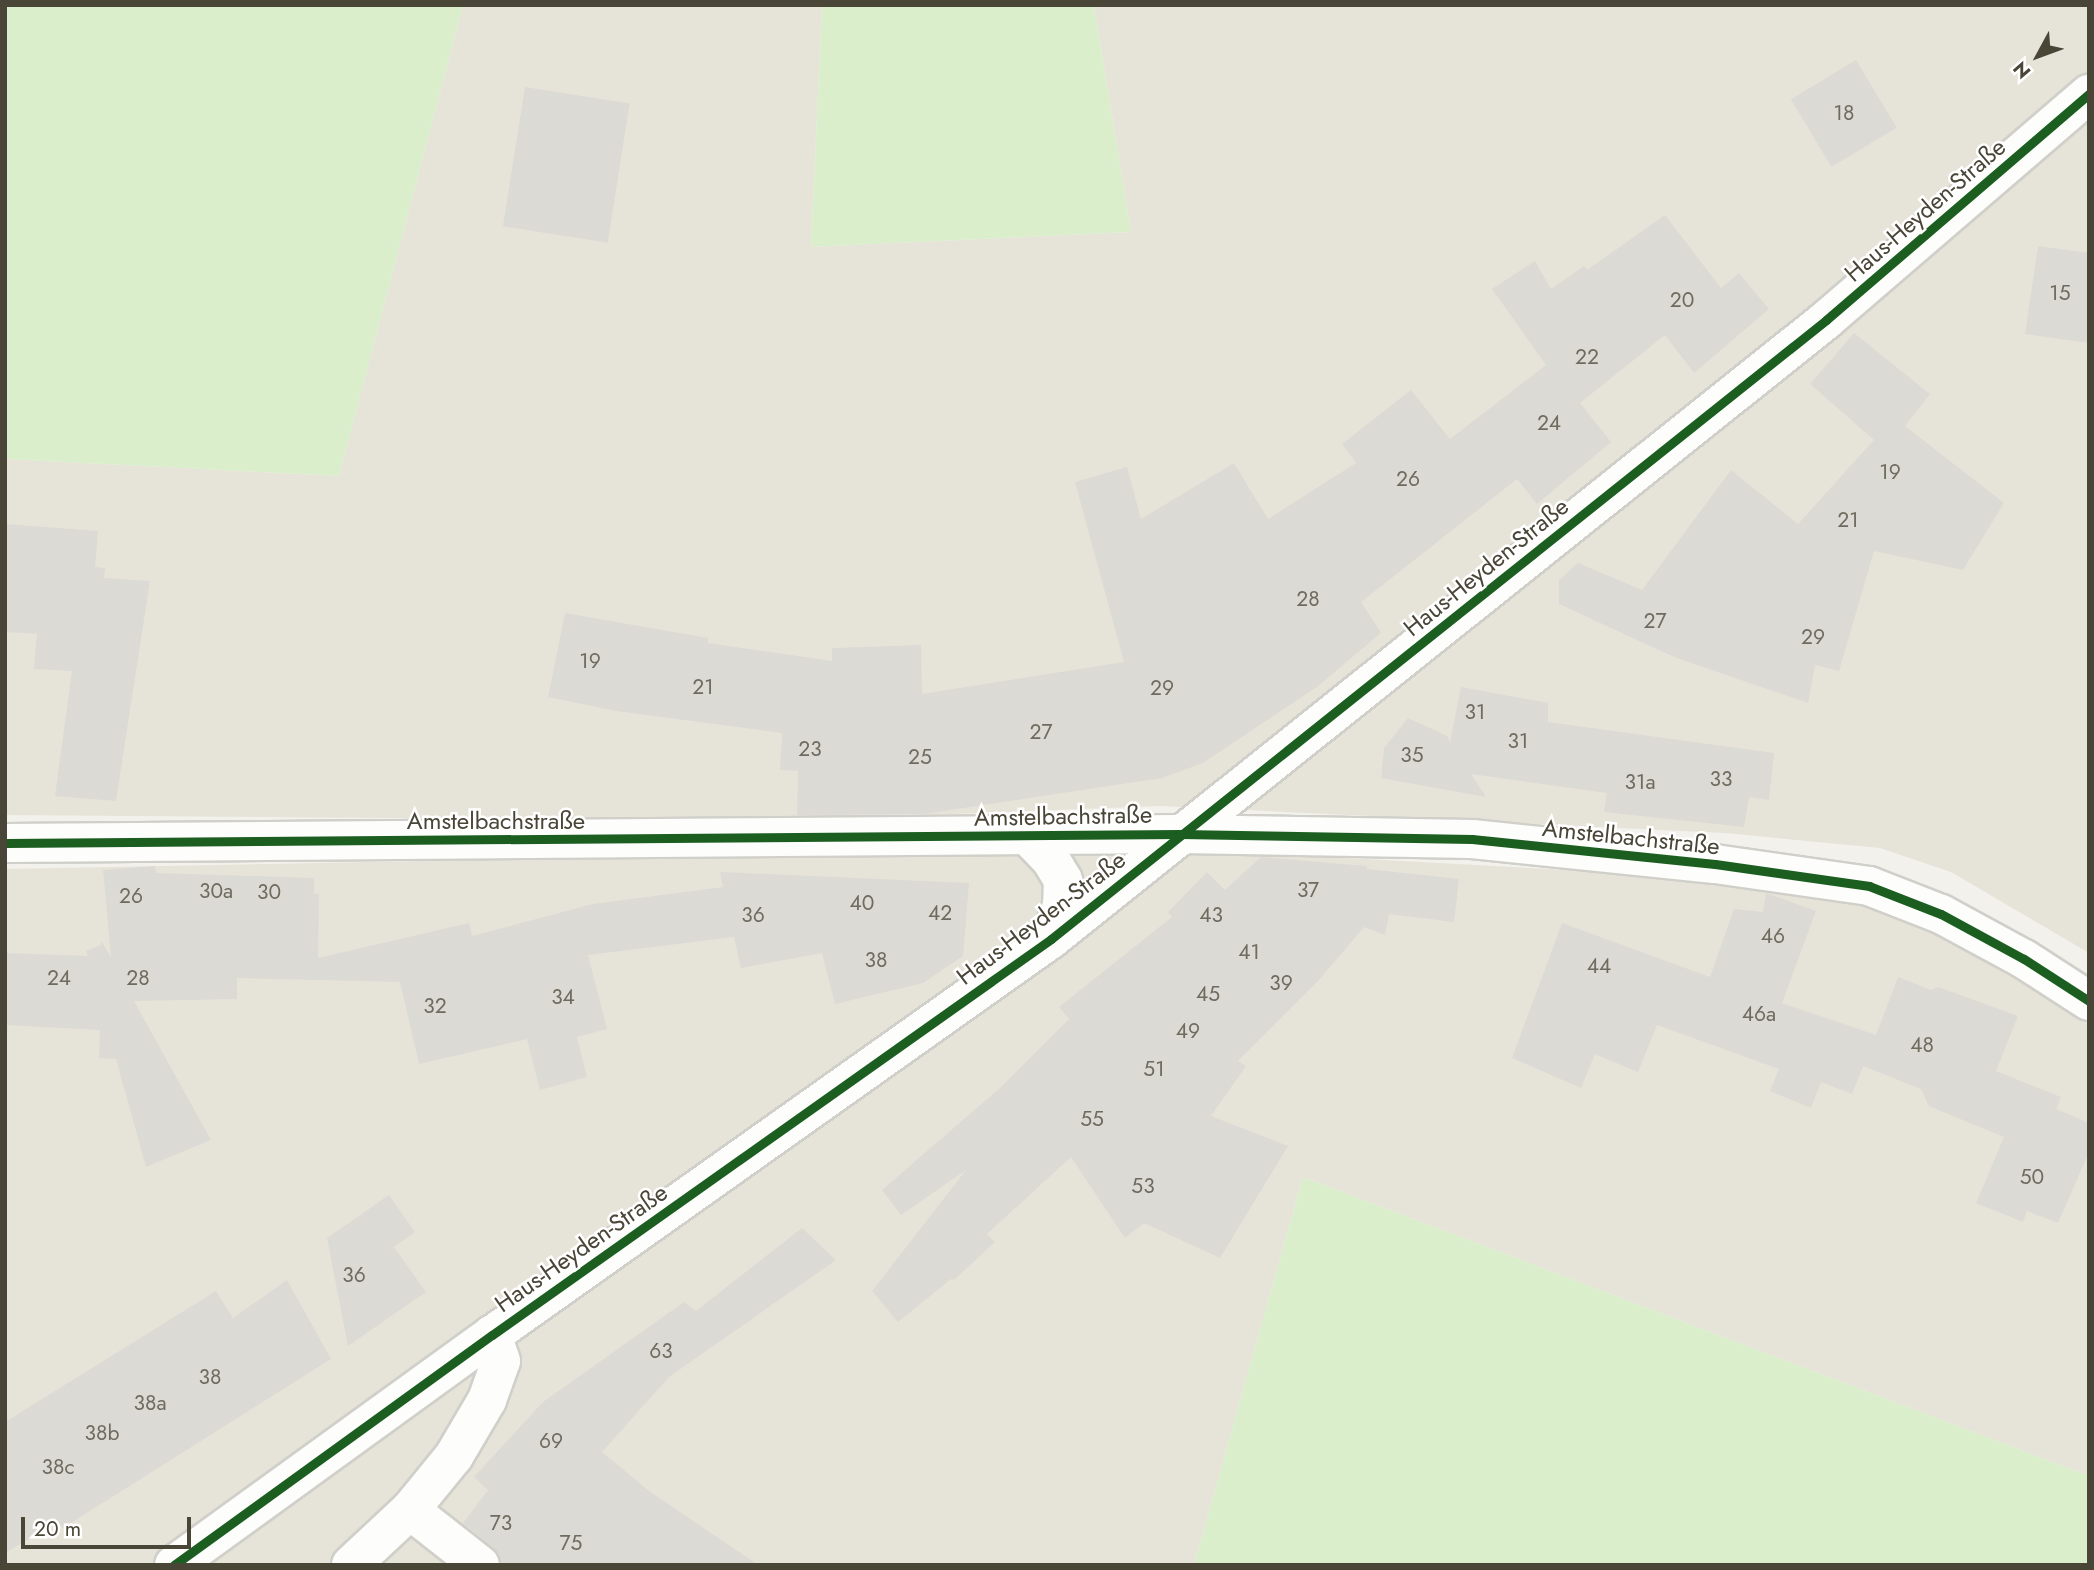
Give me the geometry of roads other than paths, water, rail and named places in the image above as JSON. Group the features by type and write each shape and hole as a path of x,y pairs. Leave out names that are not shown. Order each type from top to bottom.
{"street":[{"name":"Haus-Heyden-Straße","path":"174,1565 492,1335 1051,939 1826,320 2089,94"},
{"name":"Amstelbachstraße","path":"5,843 1181,834 1472,839 1715,864 1869,887 1941,914 2024,959 2089,1001"},
{"name":"Haus-Heyden-Straße","path":"1027,836 1051,860 1063,880 1062,905 1051,939"},
{"name":"Haus-Heyden-Straße","path":"351,1565 410,1510 454,1456 487,1400 501,1361 492,1335"},
{"path":"410,1510 480,1565"}]}
